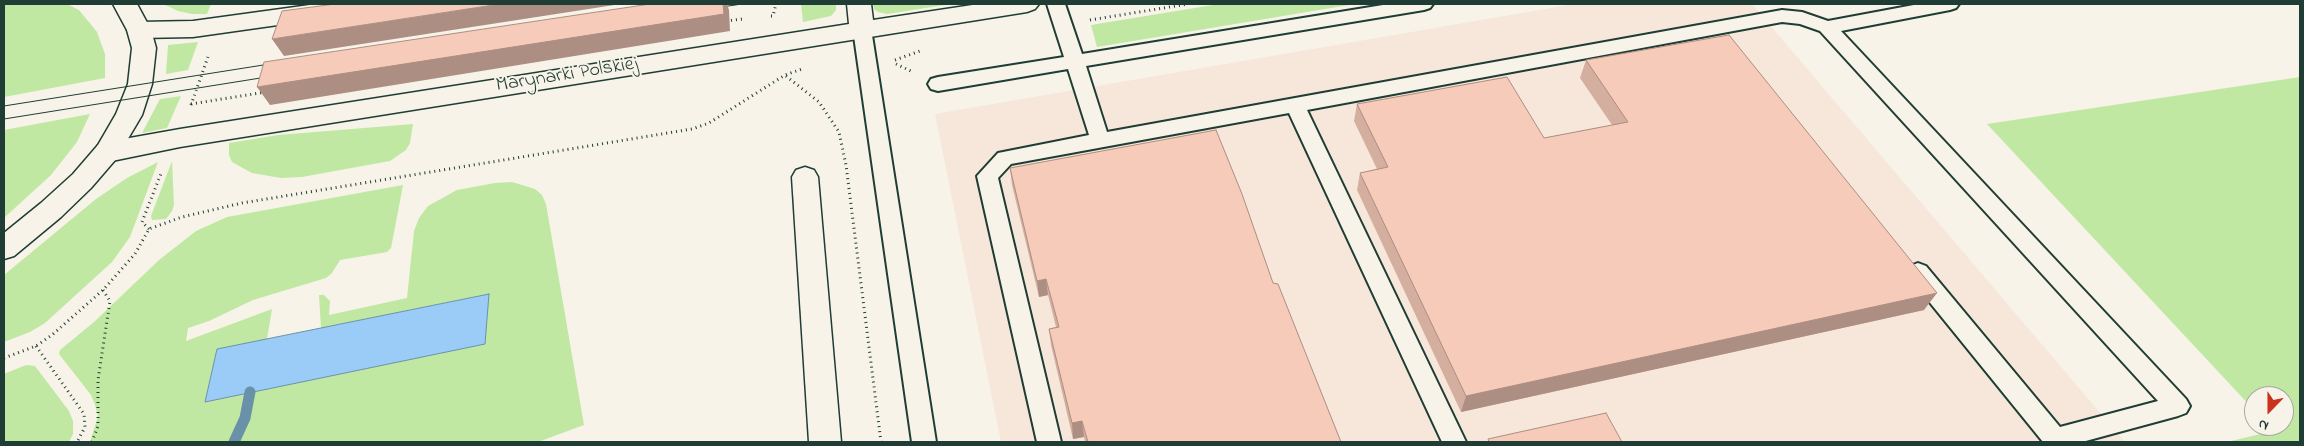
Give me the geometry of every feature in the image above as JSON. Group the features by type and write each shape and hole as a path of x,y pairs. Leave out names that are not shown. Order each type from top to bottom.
{"main road":[{"path":"4,248 51,210 82,181 107,152 129,114 140,84 144,48 139,30 125,4"},
{"path":"139,30 193,30 370,4"},
{"path":"859,4 862,29"},
{"name":"Marynarki Polskiej","path":"107,152 180,138 1027,4"},
{"path":"805,177 825,442"}],"lane":[{"path":"1056,4 1100,140"},
{"path":"938,84 1424,4"},
{"path":"1827,27 1950,4"},
{"path":"1049,442 987,176 1005,158 1295,104 1723,34 1777,10 1827,27 2178,406 2056,441 1902,253"},
{"path":"862,29 924,442"},
{"path":"1295,104 1454,442"}],"path":[{"path":"764,16 773,16 776,4"},
{"path":"720,22 747,18"},
{"path":"189,112 212,46"},
{"path":"4,358 36,346 52,335 103,290 135,254 149,229 182,218 242,203 692,129 709,123 785,75 803,69"},
{"path":"785,75 819,102 839,132 846,165 881,442"},
{"path":"191,104 274,91"},
{"path":"149,229 142,222 164,165"},
{"path":"92,442 98,426 98,380 110,301 103,290"},
{"path":"36,346 84,414 84,427 76,442"}],"shaded area":[{"path":"1574,4 1752,4 2125,442 1001,442 935,114"}],"green space":[{"path":"4,4 67,4 79,10 97,32 105,54 105,78 4,97"},
{"path":"163,4 211,4 207,14 192,14 178,11"},
{"path":"801,4 836,4 836,10 831,16 803,22"},
{"path":"873,4 951,4 887,14 878,12 874,9"},
{"path":"1219,4 1355,4 1097,47 1091,25"},
{"path":"198,42 188,70 166,74 168,45"},
{"path":"2300,77 2300,442 2227,442 2252,436 2294,436 2294,386 2244,386 2244,399 1987,124"},
{"path":"181,96 167,128 142,133 160,99"},
{"path":"90,114 77,142 51,175 4,218 4,130"},
{"path":"413,124 410,143 406,150 390,161 302,177 281,178 252,173 232,162 229,155 229,143 278,135"},
{"path":"172,161 174,205 172,211 166,219 152,220 151,216"},
{"path":"158,162 130,237 112,262 45,323 30,332 4,342 4,275 96,199 127,178"},
{"path":"512,182 535,189 542,195 546,204 584,425 538,442 90,442 98,416 95,405 91,395 59,354 60,350 94,322 159,260 196,231 227,217 403,185 391,248 387,252 340,260 332,273 326,278 253,300 209,321 188,328 186,341 272,309 267,339 217,349 205,402 484,344 488,294 321,328 319,295 324,295 330,301 329,315 407,298 414,231 419,218 428,206 457,190"},
{"path":"26,365 35,366 69,411 73,421 73,434 69,442 4,442 4,374"}],"water":[{"path":"489,294 485,344 205,402 217,349"}],"building":[{"path":"335,4 500,4 272,39 282,11"},
{"path":"650,4 723,4 724,14 257,87 264,62"},
{"path":"1729,35 1937,293 1466,396 1360,173 1388,167 1357,104 1507,77 1544,138 1628,122 1586,60"},
{"path":"1216,130 1242,194 1273,283 1278,284 1341,442 1088,442 1082,421 1072,423 1049,329 1059,327 1046,279 1037,281 1010,168"},
{"path":"1606,413 1622,442 1489,442 1488,439"}],"waterway":[{"path":"234,442 245,418 250,392"}],"tram line":[{"path":"715,8 742,4"},
{"path":"4,106 276,63"},
{"path":"4,119 273,76"}]}
